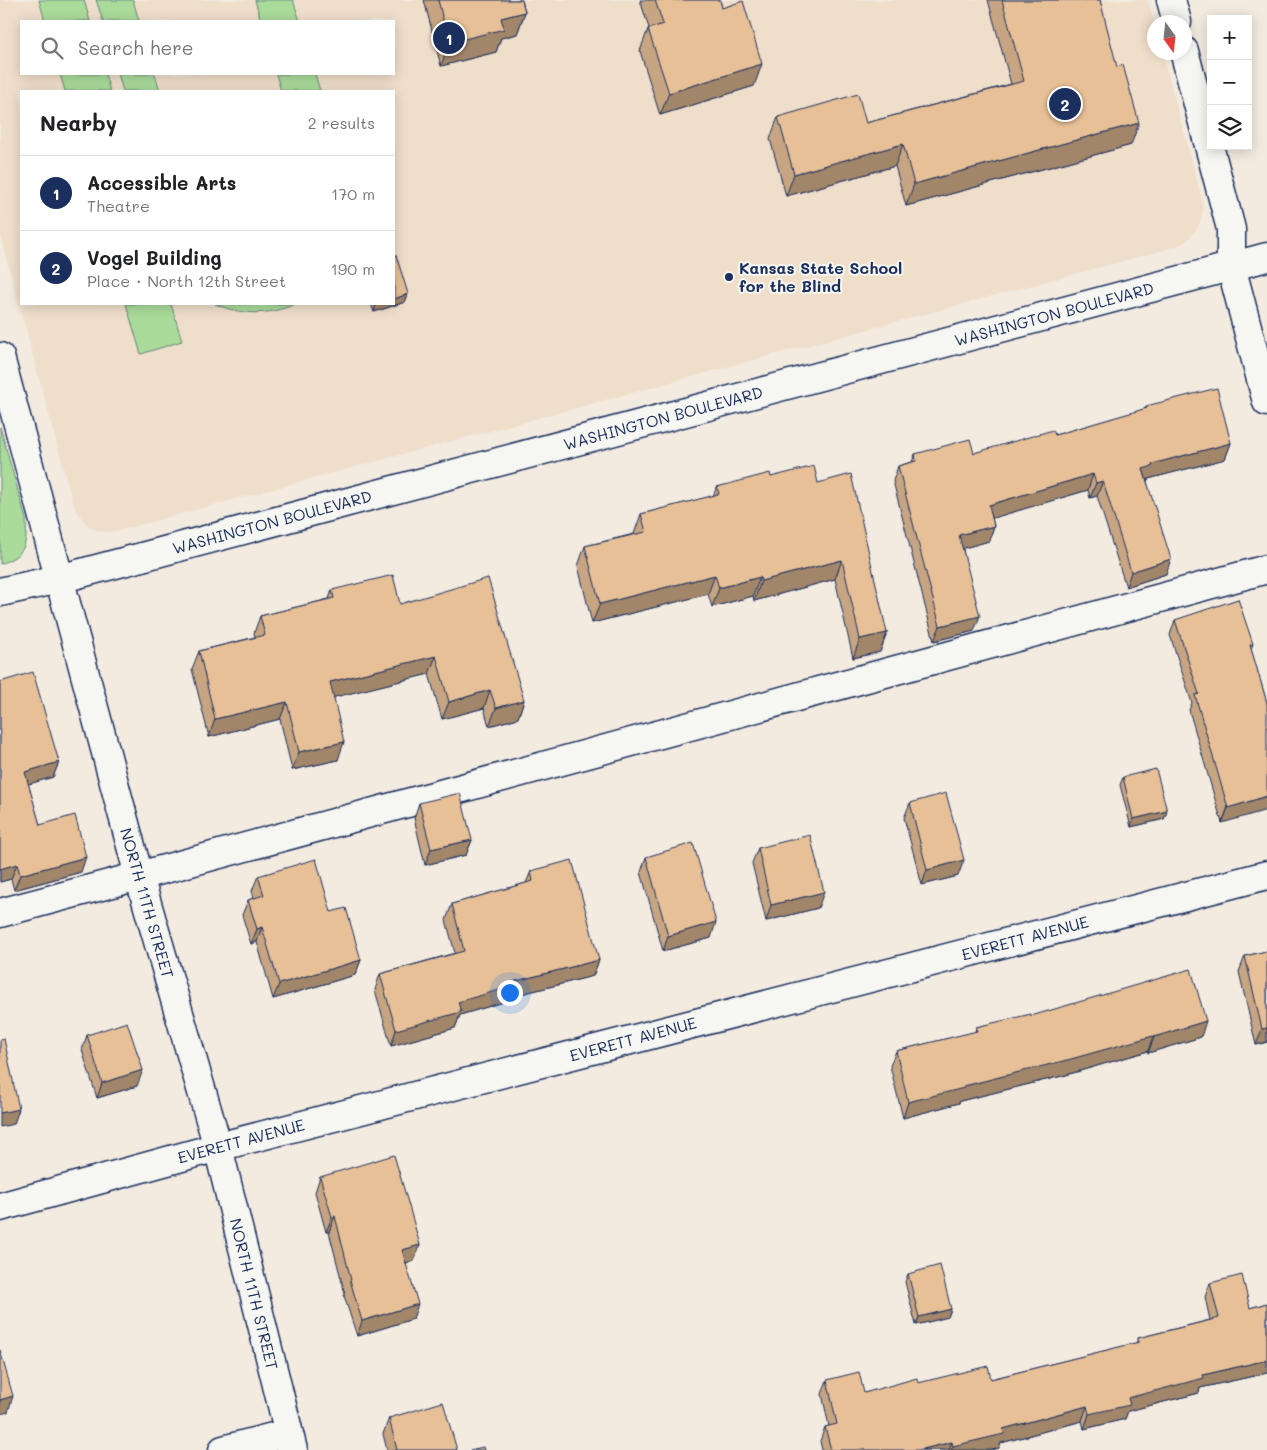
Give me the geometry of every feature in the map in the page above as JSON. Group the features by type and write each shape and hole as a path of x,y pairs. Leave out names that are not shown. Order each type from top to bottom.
{"street":[{"path":"1171,0 1175,15"},
{"path":"1186,60 1231,229 1232,266 1267,402"},
{"name":"WASHINGTON BOULEVARD","path":"0,592 59,579 1267,257"},
{"name":"NORTH 11TH STREET","path":"0,357 139,876 218,1147 291,1441"},
{"path":"0,913 1267,569"},
{"name":"WASHINGTON BOULEVARD","path":"0,600 59,579"},
{"name":"EVERETT AVENUE","path":"0,1207 218,1147 1267,875"},
{"path":"223,1450 291,1441"}],"shaded area":[{"name":"Kansas State School for the Blind","path":"0,0 1148,0 1152,15 1147,15 1147,60 1164,60 1202,199 1203,210 1199,226 1187,241 1177,246 117,531 106,532 96,530 87,525 76,511 0,235"}],"green space":[{"path":"39,0 84,0 90,20 45,20"},
{"path":"96,0 133,0 139,20 103,20"},
{"path":"255,0 293,0 300,20 261,20"},
{"path":"60,75 105,75 110,90 65,90"},
{"path":"118,75 155,75 160,90 123,90"},
{"path":"276,75 315,75 320,90 281,90"},
{"path":"126,305 171,305 182,341 141,354"},
{"path":"218,305 292,305 275,311 255,313"},
{"path":"0,427 26,519 26,536 20,552 15,557 0,564"}],"building":[{"path":"438,0 522,0 525,12 501,18 504,29 449,43"},
{"path":"655,0 720,0 722,8 743,1 762,64 669,93 648,29 663,24"},
{"path":"1002,0 1100,0 1117,67 1123,65 1139,123 914,184 903,144 794,174 778,117 858,94 866,123 1024,81"},
{"path":"395,256 408,294 395,299"},
{"path":"1217,388 1231,443 1152,464 1153,466 1143,469 1171,559 1131,572 1103,481 1096,483 1093,474 989,505 994,526 959,535 980,616 940,626 898,466 916,461 915,454 970,439 974,453 1053,430 1055,435 1147,408 1146,406"},
{"path":"814,466 818,483 851,474 887,633 860,639 842,560 761,581 760,577 719,588 715,575 600,604 585,546 646,532 641,514 719,494 717,487 770,473 771,477"},
{"path":"393,575 400,604 488,578 524,700 496,708 490,690 449,702 436,656 330,682 344,742 299,752 287,702 215,719 199,651 265,635 260,616 334,598 332,590"},
{"path":"1238,599 1253,644 1250,645 1267,703 1267,796 1228,808 1195,695 1199,694 1175,620"},
{"path":"33,672 59,762 25,772 40,825 75,815 86,857 20,875 17,864 0,869 0,682"},
{"path":"1156,769 1167,811 1133,819 1123,777"},
{"path":"460,793 472,840 431,849 419,803"},
{"path":"946,793 964,860 927,870 910,803"},
{"path":"810,835 824,892 771,905 758,848"},
{"path":"693,843 716,922 668,936 646,857"},
{"path":"316,859 331,912 346,908 361,960 279,984 262,927 257,929 248,900 264,895 258,876"},
{"path":"572,860 599,960 512,982 513,986 458,1002 461,1012 396,1030 380,974 464,951 452,904 533,881 531,871"},
{"path":"1267,951 1267,1028 1262,1029 1245,956"},
{"path":"1191,969 1206,1021 1154,1037 908,1102 896,1051 977,1031 976,1027 1031,1014 1031,1016"},
{"path":"127,1022 143,1070 102,1083 87,1035"},
{"path":"4,1039 19,1109 0,1113 0,1040"},
{"path":"394,1155 420,1245 402,1250 418,1304 362,1321 335,1216 332,1217 320,1177"},
{"path":"940,1265 951,1309 919,1317 908,1274"},
{"path":"1242,1275 1250,1308 1267,1303 1267,1360 1203,1375 1204,1378 1128,1398 1130,1405 1089,1414 1087,1406 1003,1429 1004,1434 953,1446 952,1442 919,1450 831,1450 825,1427 837,1424 827,1380 859,1372 864,1393 917,1378 918,1383 988,1366 991,1379 1139,1342 1138,1338 1219,1318 1210,1283"},
{"path":"0,1350 13,1396 0,1400"},
{"path":"443,1402 457,1450 397,1450 389,1418"},
{"path":"483,1447 484,1450 470,1450"}],"place":[{"name":"Accessible Arts","path":"449,38"},
{"name":"Vogel Building","path":"1065,104"},
{"name":"Kansas State School for the Blind","path":"729,277"}]}
